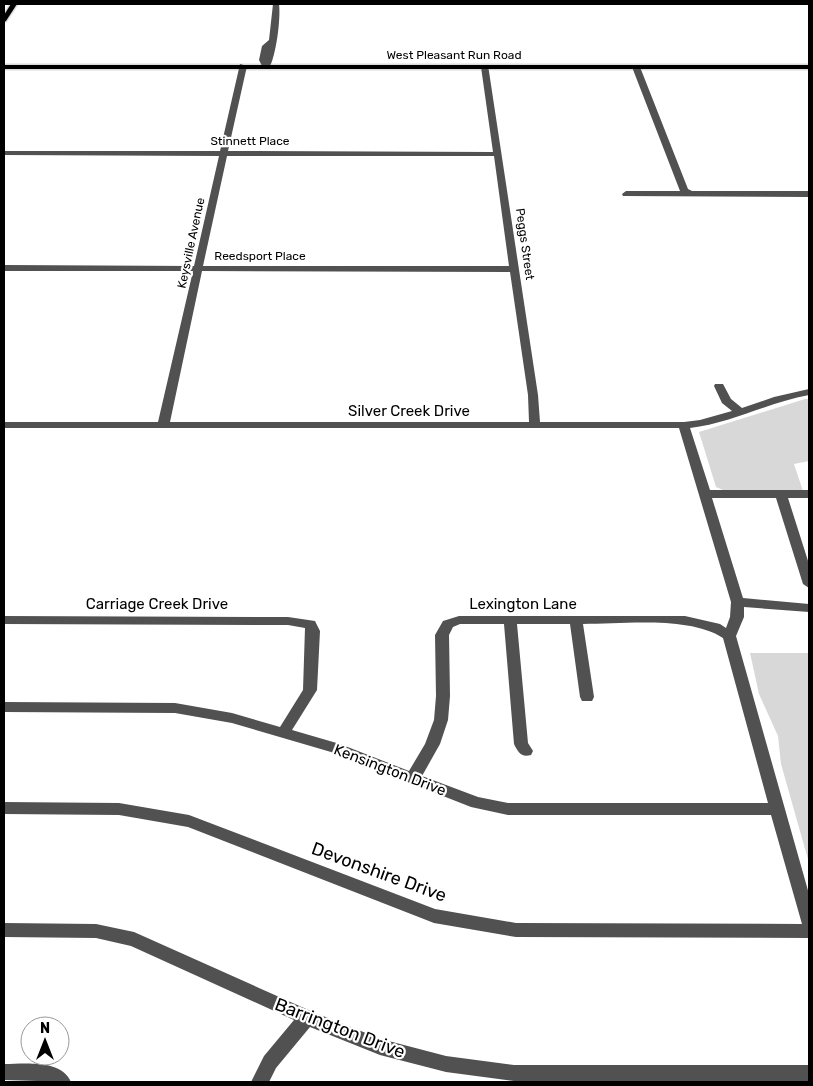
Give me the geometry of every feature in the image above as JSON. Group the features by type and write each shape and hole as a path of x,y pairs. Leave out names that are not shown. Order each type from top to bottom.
{"main road":[{"path":"4,20 14,4"},
{"name":"West Pleasant Run Road","path":"4,65 809,67"}],"street":[{"path":"266,66 271,60 273,47 271,42 276,21 276,4"},
{"name":"Keysville Avenue","path":"163,426 243,66"},
{"name":"Peggs Street","path":"485,66 533,395 535,426"},
{"path":"636,67 684,191 690,194"},
{"name":"Stinnett Place","path":"4,153 497,154"},
{"path":"626,194 809,194"},
{"name":"Reedsport Place","path":"4,268 515,269"},
{"path":"719,386 726,401 738,411"},
{"name":"Silver Creek Drive","path":"4,425 684,425 704,423 792,394 809,392"},
{"path":"684,425 738,602 737,617 730,636 809,922"},
{"path":"705,494 809,494"},
{"path":"782,494 809,584"},
{"path":"738,602 809,608"},
{"path":"576,619 587,698"},
{"name":"Carriage Creek Drive","path":"4,620 288,621 310,624 314,631 310,690 283,733"},
{"name":"Lexington Lane","path":"412,779 438,733 442,716 442,635 448,624 459,620 685,620 715,627 730,636"},
{"path":"510,620 521,744 526,752"},
{"name":"Kensington Drive","path":"4,707 175,708 232,718 335,748 476,803 508,809 778,809"},
{"name":"Devonshire Drive","path":"4,808 119,809 189,821 434,916 474,924 516,930 809,931"},
{"name":"Barrington Drive","path":"4,930 96,931 134,939 307,1018 380,1047 446,1064 514,1074 809,1074"},
{"path":"260,1082 270,1062 307,1018"},
{"path":"4,1072 48,1074 62,1082"}],"shaded area":[{"path":"809,399 809,461 794,464 803,491 723,490 716,487 699,432"},
{"path":"750,653 809,653 809,863 781,764 778,736 759,694"}]}
